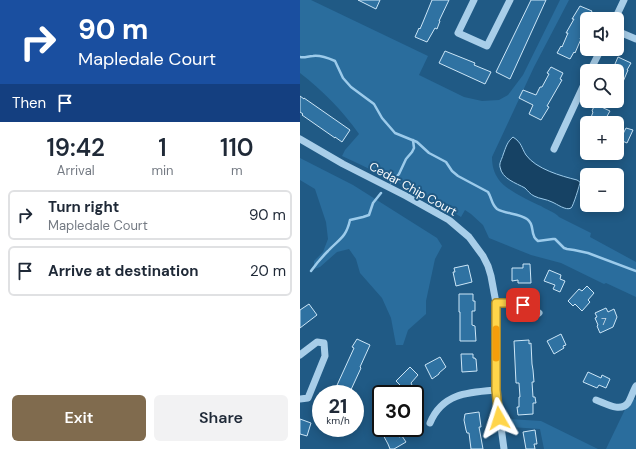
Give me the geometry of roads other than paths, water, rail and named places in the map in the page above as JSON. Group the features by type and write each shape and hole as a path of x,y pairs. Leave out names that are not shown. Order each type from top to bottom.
{"street":[{"path":"474,0 458,32 487,46 510,0"},
{"path":"618,12 624,0"},
{"path":"624,33 636,39"},
{"path":"554,149 580,93"},
{"name":"Cedar Chip Court","path":"300,139 343,164 433,210 459,228 477,246 488,266 496,303 496,390 504,449"},
{"path":"496,303 514,303 523,305 539,313"},
{"path":"300,355 317,342 324,343 325,356 308,398 300,399"},
{"path":"596,400 613,407 625,406 636,386"},
{"path":"430,423 436,411 450,398 464,394 496,390"}],"waterway":[{"path":"300,57 318,56 335,61 343,78 351,87 374,104 382,118 395,133 417,142 429,153 446,162 452,171 458,176 488,192 497,209 527,219 532,225 534,237 538,241 555,239 564,248 588,253 636,271"},
{"path":"391,183 399,174 406,159 412,152 414,148 413,140"},
{"path":"311,271 342,238 350,220 369,215 373,203 381,193"}]}
